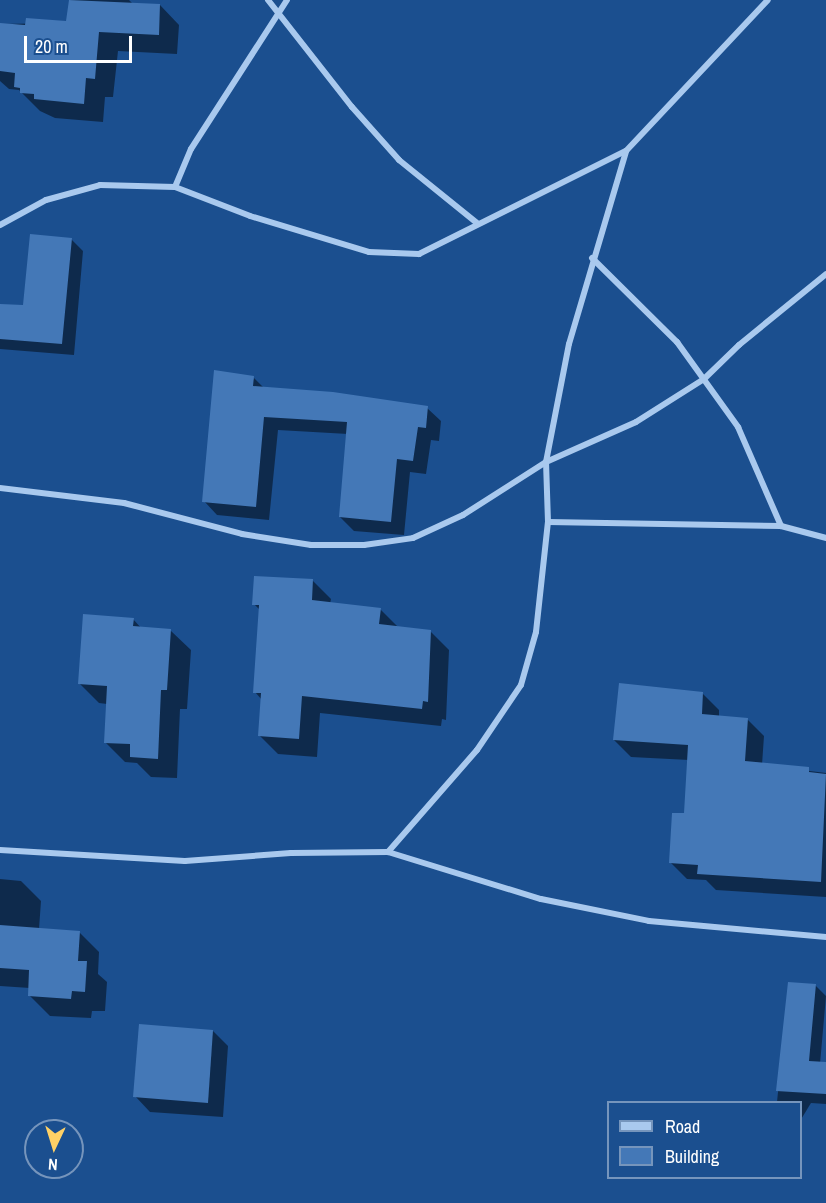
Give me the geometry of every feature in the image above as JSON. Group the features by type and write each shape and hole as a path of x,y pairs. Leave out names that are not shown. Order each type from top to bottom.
{"street":[{"path":"268,0 352,108 399,160 477,223"},
{"path":"175,187 191,149 278,10 287,0"},
{"path":"0,225 46,200 100,185 175,187 250,216 369,252 418,254 626,151 768,0"},
{"path":"388,852 477,750 520,685 536,632 548,522 546,462 568,344 626,151"},
{"path":"592,258 677,342 704,379 738,427 782,526"},
{"path":"0,488 124,503 242,534 311,545 364,545 413,538 463,515 546,462 636,422 704,379 739,345 826,274"},
{"path":"548,522 782,526 826,538"},
{"path":"0,850 185,861 291,853 388,852 541,898 650,921 826,937"}],"building":[{"path":"69,0 160,4 159,35 99,32 95,79 86,78 84,104 34,99 34,94 20,93 20,88 14,87 15,73 0,71 0,23 25,25 26,18 66,21"},
{"path":"30,234 72,238 62,344 0,339 0,304 23,305"},
{"path":"214,370 254,376 253,386 333,392 428,406 426,428 418,427 413,461 397,459 391,522 339,517 347,422 264,417 256,507 202,502"},
{"path":"254,576 313,579 312,600 381,608 379,624 431,630 428,702 423,701 422,709 302,696 299,739 258,736 261,693 253,693 259,605 252,605"},
{"path":"83,614 134,618 133,626 171,629 167,690 161,690 158,759 130,757 130,744 104,743 107,686 78,684"},
{"path":"619,683 703,692 702,714 748,718 745,761 809,767 809,772 826,774 821,882 697,874 698,865 669,863 672,813 684,813 688,745 613,740"},
{"path":"0,925 80,931 78,961 87,961 85,992 72,991 71,999 28,996 29,970 0,968"},
{"path":"788,982 816,984 809,1061 826,1062 826,1094 776,1091"},
{"path":"139,1024 213,1030 208,1103 133,1097"}]}
